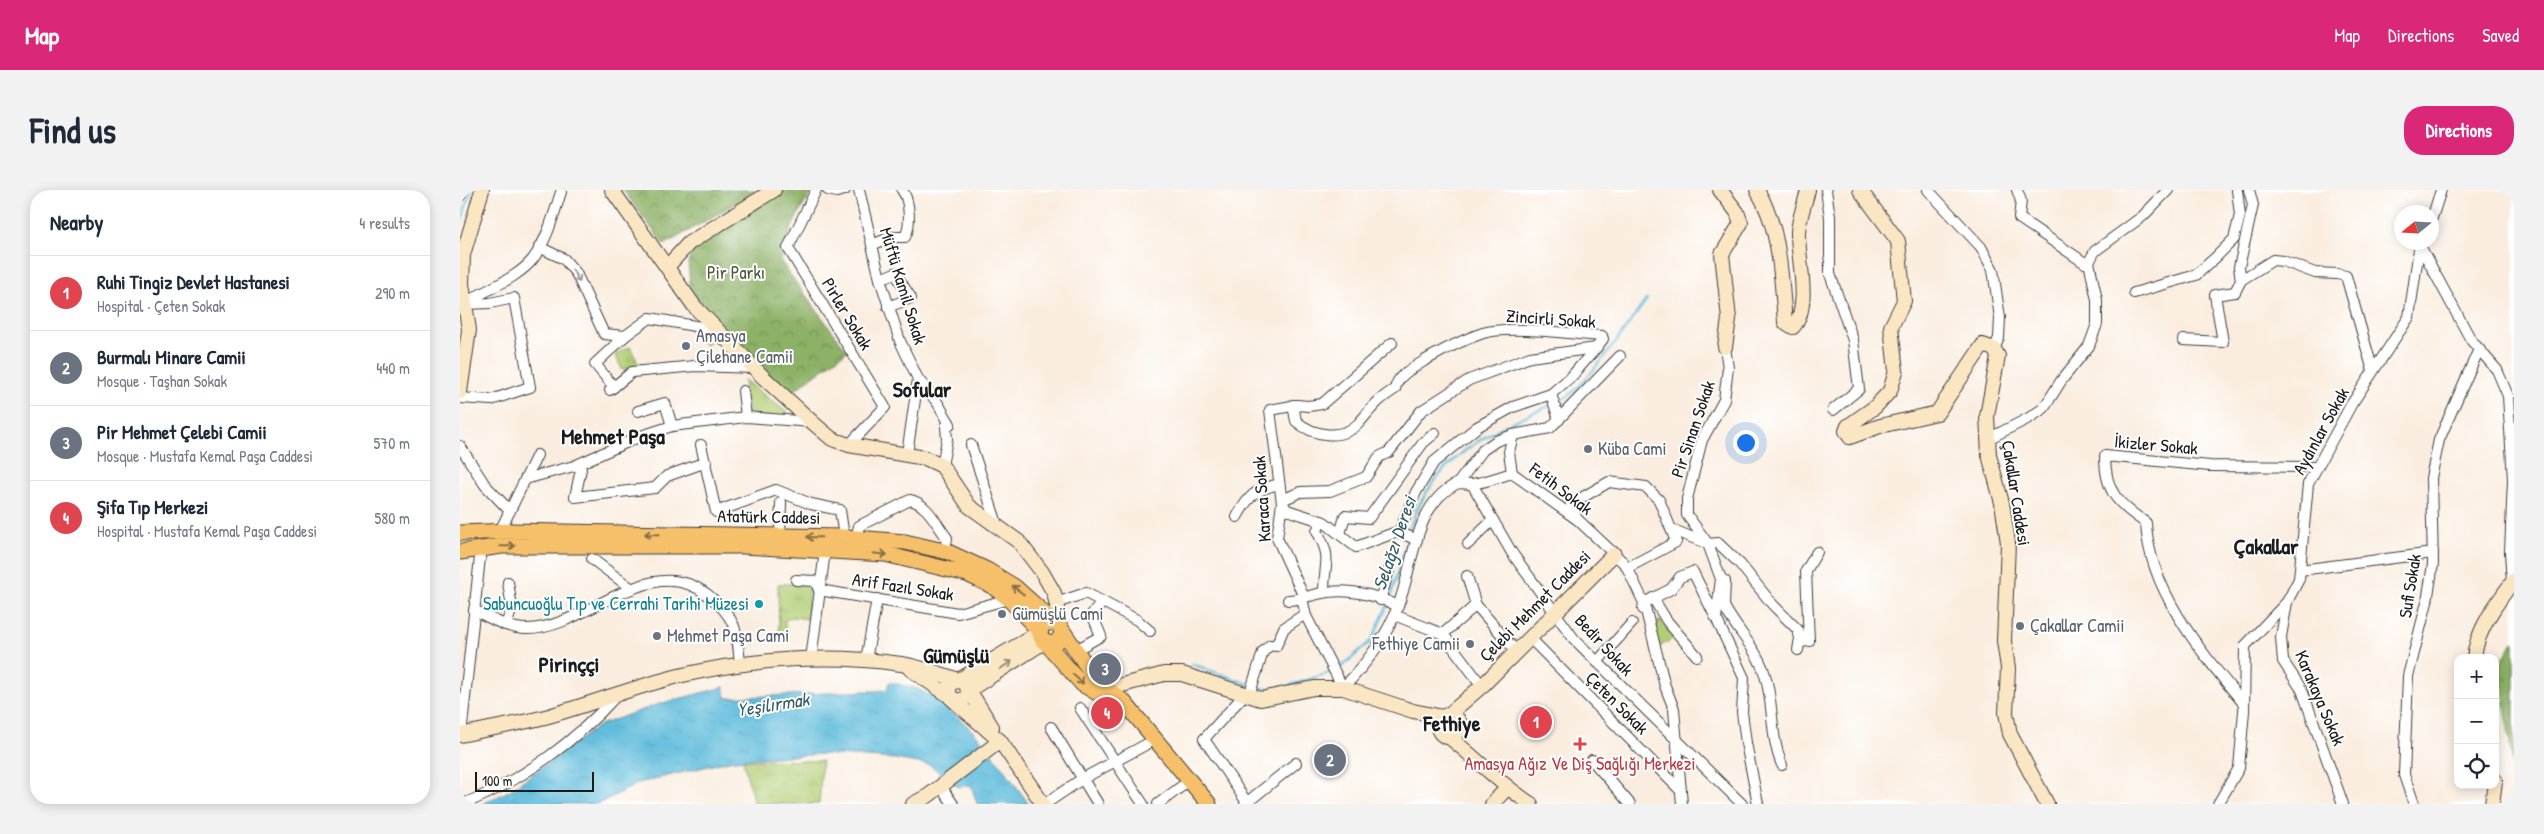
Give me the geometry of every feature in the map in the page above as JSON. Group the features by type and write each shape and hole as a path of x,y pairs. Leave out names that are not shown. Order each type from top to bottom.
{"main road":[{"name":"Atatürk Caddesi","path":"460,533 500,531 850,537 905,542 945,551 987,570 1016,587 1057,626 1097,681 1124,702 1209,804"},
{"name":"Atatürk Caddesi","path":"460,552 502,546 743,546 885,554 967,574 992,586 1009,599 1082,684 1100,693 1120,711 1197,804"},
{"path":"1043,639 1056,643 1061,638 1057,626"}],"street":[{"path":"460,196 462,190"},
{"path":"460,392 469,330 462,307 463,254 482,190"},
{"path":"667,267 689,243 774,190"},
{"name":"Pirler Sokak","path":"816,190 788,248 885,407 849,445"},
{"path":"828,190 837,192 845,190"},
{"name":"Müftü Kamil Sokak","path":"859,190 880,278 900,340 918,379 937,402 950,424 946,426 947,439 942,466"},
{"path":"872,245 891,237 905,237 909,230 906,195 902,190"},
{"path":"1720,190 1737,212 1741,223 1722,254 1729,319 1725,346"},
{"path":"1757,190 1768,208 1781,270 1785,322 1793,327 1799,315 1804,279 1798,232 1808,190"},
{"path":"1826,190 1830,217 1830,274 1853,340 1859,389 1833,410"},
{"path":"1860,190 1898,242 1904,301 1891,327 1896,371 1890,391 1875,407 1848,426 1846,431 1850,437 1880,426 1937,413 1982,345 1994,349 1999,338 2000,318 1993,270 1981,247 1928,190"},
{"path":"2017,190 2021,201 2019,218 2085,263 2089,262"},
{"path":"1988,439 2044,408 2061,381 2089,346 2097,324 2097,300 2089,262 2095,251 2143,216 2168,190"},
{"path":"2134,293 2196,275 2215,258 2234,238 2240,215 2237,190"},
{"path":"2241,280 2239,267 2253,205 2249,190"},
{"path":"2436,205 2441,190"},
{"path":"462,307 518,272 532,259 550,224 561,192"},
{"path":"614,193 695,306 755,368 832,439 849,445 925,458 942,466 968,506 1019,542 1042,572 1056,602 1057,626"},
{"path":"539,248 564,259 576,273 604,334 625,336"},
{"name":"Aydınlar Sokak","path":"2218,804 2239,768 2246,646 2287,602 2299,579 2308,484 2374,371 2410,318 2419,250"},
{"path":"2424,250 2472,340 2497,370 2508,396 2513,480 2510,552 2513,581 2502,595 2475,645 2474,654"},
{"path":"2183,340 2223,342 2215,295 2235,292 2241,280 2273,260 2282,260 2315,273 2346,276 2374,371"},
{"path":"880,278 895,273 911,298 888,307"},
{"path":"460,398 491,400 530,387 514,298 462,307"},
{"path":"718,330 650,318 625,336 595,364 612,388 632,372 695,366 755,368"},
{"name":"Zincirli Sokak","path":"1282,503 1285,499 1300,492 1330,491 1366,477 1378,457 1389,452 1421,411 1469,380 1530,357 1596,348 1603,339 1602,336 1503,331 1484,332 1445,348 1405,372 1397,379 1395,388 1366,411 1358,423 1347,431 1328,435 1312,433 1296,421 1293,405"},
{"name":"Karaca Sokak","path":"1343,688 1305,614 1303,595 1277,538 1282,503 1270,410 1293,405 1315,406 1322,404 1392,343"},
{"name":"Pir Sinan Sokak","path":"1716,618 1721,579 1708,544 1687,515 1687,500 1702,440 1724,400 1728,368 1725,346"},
{"path":"1401,533 1416,492 1434,462 1477,427 1513,408 1551,394 1572,376 1596,348"},
{"name":"Çakallar Caddesi","path":"1994,349 1998,356 1987,416 1989,455 2002,503 2008,543 2004,641 2008,668 2006,713 2010,734 2047,804"},
{"name":"Sufi Sokak","path":"2414,804 2404,775 2408,676 2427,602 2433,564 2431,478 2439,440 2479,349"},
{"path":"1343,688 1361,669 1381,641 1396,608 1416,539 1426,516 1438,497 1458,483 1483,450 1496,441 1513,435 1550,428 1620,356"},
{"path":"907,454 918,379"},
{"path":"743,391 746,418"},
{"path":"1551,394 1559,420"},
{"path":"638,411 665,403 672,426"},
{"path":"525,479 579,464 641,436 672,426 746,418 812,422"},
{"path":"1340,534 1345,516 1369,518 1423,444 1435,433"},
{"path":"1512,473 1509,452 1513,435"},
{"path":"701,445 716,512 776,490 812,504 840,510 850,537"},
{"path":"971,445 998,527"},
{"path":"460,446 485,486 510,511"},
{"path":"500,531 537,455"},
{"name":"İkizler Sokak","path":"2244,704 2185,629 2152,561 2146,523 2121,505 2111,490 2105,474 2105,456 2210,466 2318,467"},
{"path":"579,464 581,469 575,497 655,488 667,476 706,462"},
{"name":"Fetih Sokak","path":"1458,483 1472,484 1512,473 1578,520 1627,568 1646,604 1665,686 1674,709 1682,804"},
{"path":"1578,520 1571,504 1609,482 1646,487 1660,500 1676,542 1627,568"},
{"path":"1237,517 1246,500 1260,489 1280,484"},
{"name":"Bedir Sokak","path":"1472,484 1512,553 1574,639 1742,804"},
{"path":"850,537 859,526 910,500 918,502 924,508 947,538 945,551"},
{"path":"780,536 781,502"},
{"path":"1282,503 1287,510 1321,521 1356,546 1360,547 1375,538 1401,533 1416,539"},
{"path":"1468,544 1493,520"},
{"path":"1321,521 1317,530 1324,542 1328,556 1324,592"},
{"path":"1671,529 1708,544 1718,543 1740,564 1773,605 1798,630 1799,646 1809,641 1806,571 1817,552"},
{"path":"481,548 474,610 464,659 460,735 544,717 620,691 682,675 740,664 811,659 866,660 904,665 964,685 995,744"},
{"path":"811,659 825,551"},
{"path":"2300,570 2433,552"},
{"name":"Çelebi Mehmet Caddesi","path":"1443,720 1482,686 1553,612 1614,554"},
{"path":"592,559 632,589"},
{"path":"1381,600 1392,560"},
{"path":"1697,656 1666,621 1646,604 1670,589 1680,577 1693,572 1744,678 1743,720 1758,804"},
{"path":"1468,576 1476,605 1516,651"},
{"path":"1721,579 1726,581 1727,588 1724,606 1752,645 1765,673 1782,765"},
{"name":"Arif Fazıl Sokak","path":"796,580 814,581 819,590 958,612 1009,599"},
{"path":"474,610 506,625 526,629 547,626 652,581 692,583 723,609 735,625 740,664"},
{"path":"506,625 512,608 508,582"},
{"path":"1288,600 1324,592 1346,591 1381,600 1444,634 1482,686"},
{"path":"1056,602 1086,594 1137,620 1150,630"},
{"path":"866,660 877,599"},
{"path":"1083,646 1101,636 1092,614 1103,602"},
{"name":"Karakaya Sokak","path":"2287,602 2281,637 2283,661 2302,690 2343,804"},
{"path":"1444,634 1476,605"},
{"path":"1296,763 1246,804 1204,739 1250,691 1263,652 1270,645 1276,646 1284,628 1305,614"},
{"path":"1597,662 1632,623"},
{"name":"Çeten Sokak","path":"1529,637 1681,791"},
{"path":"964,685 1043,639"},
{"path":"904,665 953,698 995,744 1044,804 1082,779 1147,744"},
{"path":"1107,689 1164,674 1182,674 1250,691 1261,699 1314,688 1343,688 1443,720 1456,718 1456,730 1471,754 1507,788 1531,804"},
{"path":"953,698 966,698 964,685"},
{"name":"Çelebi Mehmet Caddesi","path":"1456,730 1482,686"},
{"path":"463,804 490,793 563,745 600,714 620,691"},
{"path":"1080,708 1143,804"},
{"path":"1443,720 1441,733 1456,730"},
{"path":"1051,727 1098,804"},
{"path":"913,804 928,796 995,744"},
{"path":"1592,760 1630,804"},
{"path":"943,783 953,804"},
{"path":"1158,804 1182,786"},
{"path":"1492,804 1507,788"},
{"path":"2492,804 2494,789"}],"green space":[{"path":"623,190 759,190 664,245"},
{"name":"Pir Parkı","path":"785,190 807,190 812,192 793,226 781,262 847,351 788,395 737,344 695,296 690,285 688,263 694,246 713,231"},
{"path":"687,327 716,336 705,345"},
{"path":"630,347 638,363 622,370 615,354"},
{"path":"744,380 788,413 787,418 748,416"},
{"path":"778,584 809,584 808,619 793,617 785,620 785,634 779,634"},
{"path":"1660,621 1674,638 1659,647 1653,623"},
{"path":"2514,640 2514,778 2500,664"},
{"path":"743,760 822,761 819,804 754,804"}],"water":[{"name":"Yeşilırmak","path":"889,682 915,688 934,697 958,717 983,741 1029,804 977,804 971,785 959,787 930,765 895,759 822,754 733,760 639,783 598,804 482,804 509,791 600,725 659,704 724,687 726,698 887,690"}],"waterway":[{"path":"460,226 471,190"},
{"name":"Selağzı Deresi","path":"1557,403 1568,396 1592,372 1647,299"},
{"name":"Selağzı Deresi","path":"1408,534 1417,509 1430,487 1463,452 1505,426 1552,405"},
{"name":"Selağzı Deresi","path":"1390,599 1407,540"},
{"name":"Selağzı Deresi","path":"1338,670 1372,640 1388,604"},
{"name":"Selağzı Deresi","path":"1192,664 1251,685"},
{"name":"Selağzı Deresi","path":"1285,687 1332,672"},
{"name":"Selağzı Deresi","path":"1256,687 1275,690"}],"place":[{"name":"Amasya Çilehane Camii","path":"686,346"},
{"name":"Küba Cami","path":"1588,449"},
{"name":"Sabuncuoğlu Tıp ve Cerrahi Tarihi Müzesi","path":"759,604"},
{"name":"Gümüşlü Cami","path":"1002,614"},
{"name":"Çakallar Camii","path":"2020,626"},
{"name":"Mehmet Paşa Cami","path":"657,636"},
{"name":"Fethiye Camii","path":"1470,644"},
{"name":"Pir Mehmet Çelebi Camii","path":"1105,669"},
{"name":"Şifa Tıp Merkezi","path":"1107,713"},
{"name":"Ruhi Tingiz Devlet Hastanesi","path":"1536,722"},
{"name":"Amasya Ağız Ve Diş Sağlığı Merkezi","path":"1580,744"},
{"name":"Burmalı Minare Camii","path":"1330,760"}],"district":[{"name":"Sofular","path":"922,389"},
{"name":"Mehmet Paşa","path":"613,436"},
{"name":"Çakallar","path":"2266,546"},
{"name":"Gümüşlü","path":"956,655"},
{"name":"Pirinççi","path":"569,664"},
{"name":"Fethiye","path":"1452,723"}]}
